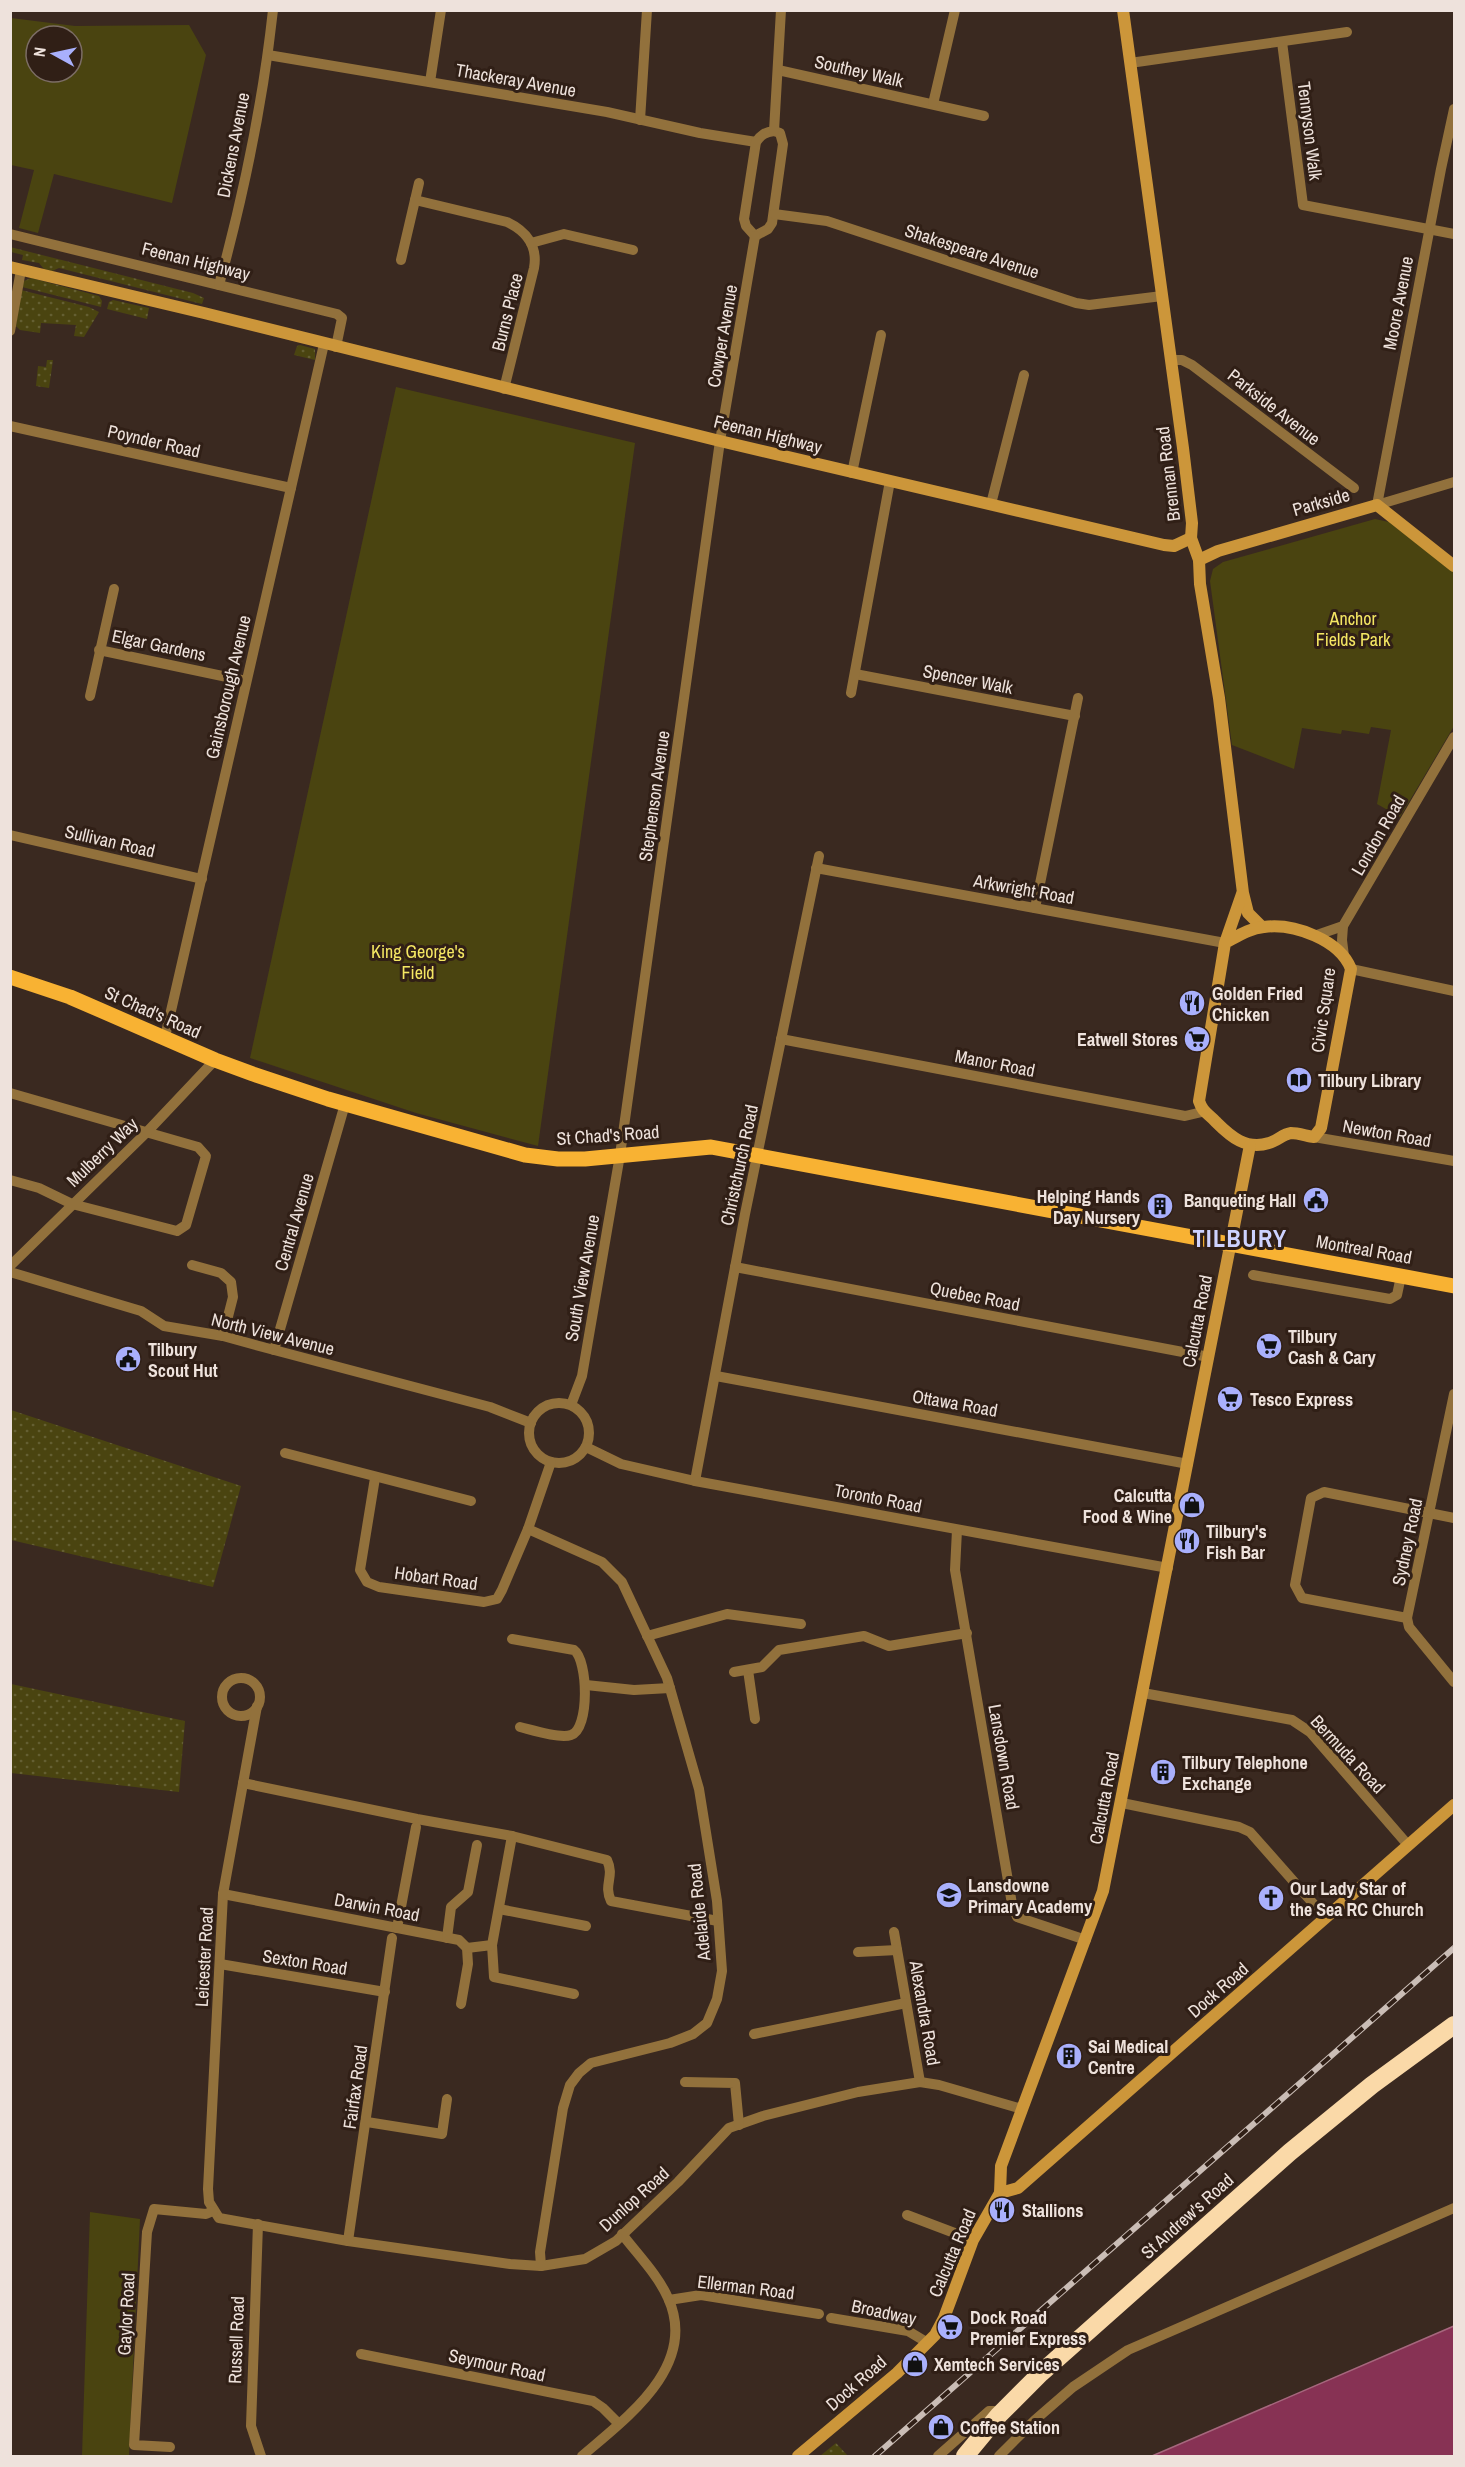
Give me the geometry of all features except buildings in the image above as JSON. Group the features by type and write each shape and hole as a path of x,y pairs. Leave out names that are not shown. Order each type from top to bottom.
{"highway":[{"name":"St Andrew's Road","path":"965,2457 999,2415 1041,2373 1290,2152 1372,2085 1455,2025"}],"main road":[{"name":"St Chad's Road","path":"10,977 70,997 215,1060 345,1104 525,1155 558,1159 711,1147 1230,1244"},
{"name":"Montreal Road","path":"1230,1244 1455,1286"}],"street":[{"name":"Dickens Avenue","path":"219,285 237,211 268,55 273,10"},
{"path":"430,82 441,10"},
{"path":"640,120 647,10"},
{"path":"774,131 781,10"},
{"path":"933,104 956,10"},
{"name":"Brennan Road","path":"1123,10 1172,360 1192,523 1191,538 1199,560 1200,584 1220,698 1243,893 1248,914 1262,927"},
{"path":"1130,63 1347,32"},
{"name":"Tennyson Walk","path":"1282,42 1303,205 1430,229"},
{"name":"Thackeray Avenue","path":"268,55 430,82 756,142"},
{"name":"Southey Walk","path":"778,70 984,116"},
{"name":"Moore Avenue","path":"1377,505 1455,109"},
{"path":"755,236 768,230 774,214 783,144 780,133 774,131 767,132 756,142"},
{"name":"Cowper Avenue","path":"720,441 755,236 746,226 744,219 756,142"},
{"path":"401,260 419,183"},
{"path":"415,200 507,222 519,228 531,243 564,234 633,250"},
{"name":"Shakespeare Avenue","path":"774,214 827,221 1076,303 1089,305 1162,296"},
{"path":"1430,229 1455,234"},
{"name":"Feenan Highway","path":"10,234 338,314 342,320 330,345"},
{"name":"Burns Place","path":"504,389 536,258 531,243"},
{"path":"10,331 16,268"},
{"name":"Feenan Highway","path":"16,268 852,473 1169,546 1178,545 1191,538"},
{"path":"852,473 881,335"},
{"name":"Gainsborough Avenue","path":"165,1038 291,488 330,345"},
{"name":"Parkside Avenue","path":"1172,360 1182,360 1192,365 1354,488"},
{"path":"990,504 1024,375"},
{"name":"Poynder Road","path":"10,426 291,488"},
{"name":"Stephenson Avenue","path":"620,1155 720,441"},
{"path":"851,693 891,481"},
{"name":"Parkside","path":"1199,560 1218,551 1455,482"},
{"path":"1377,505 1455,566"},
{"name":"Elgar Gardens","path":"90,696 114,589"},
{"name":"Elgar Gardens","path":"99,650 246,681"},
{"name":"Spencer Walk","path":"855,674 1075,716"},
{"path":"1035,908 1078,698"},
{"name":"London Road","path":"1343,926 1455,737"},
{"name":"Sullivan Road","path":"10,835 202,879"},
{"name":"Christchurch Road","path":"695,1481 735,1267 819,856"},
{"name":"Arkwright Road","path":"816,868 1225,943"},
{"path":"1243,893 1225,943 1199,1101 1203,1112 1216,1121 1224,1131 1235,1139 1250,1145 1269,1143 1289,1133 1314,1137"},
{"path":"1317,935 1343,926 1344,956"},
{"name":"Civic Square","path":"1225,943 1244,932 1262,927 1285,928 1317,935 1340,951 1351,969 1321,1128 1314,1137"},
{"path":"1351,969 1455,991"},
{"name":"Manor Road","path":"781,1039 1185,1116 1203,1112"},
{"name":"Mulberry Way","path":"10,1266 146,1133 215,1060"},
{"path":"10,1093 198,1147 205,1152 205,1162 186,1225 182,1230 173,1231 72,1204 39,1188 10,1180"},
{"name":"Central Avenue","path":"274,1350 345,1104"},
{"name":"Newton Road","path":"1314,1137 1455,1161"},
{"path":"1230,1244 1250,1145"},
{"name":"South View Avenue","path":"571,1405 582,1376 620,1155"},
{"name":"Calcutta Road","path":"932,2338 945,2318 973,2240 1000,2193 1001,2166 1103,1891 1230,1244"},
{"path":"192,1265 221,1274 231,1282 233,1297 223,1336"},
{"name":"Quebec Road","path":"735,1267 1209,1357"},
{"name":"North View Avenue","path":"10,1272 141,1311 164,1326 223,1336 490,1407 531,1423"},
{"path":"1253,1275 1390,1299 1398,1295 1401,1276"},
{"name":"Ottawa Road","path":"716,1376 1188,1464"},
{"name":"Sydney Road","path":"1407,1618 1455,1394"},
{"path":"554,1403 571,1405 585,1417 589,1427 586,1447 572,1461 551,1462 537,1454 531,1445 529,1434 531,1423 537,1413 545,1407 554,1403"},
{"name":"Toronto Road","path":"586,1447 621,1464 695,1481 1168,1568"},
{"path":"285,1453 471,1501"},
{"name":"Hobart Road","path":"375,1478 360,1570 367,1582 380,1587 484,1602 497,1599 528,1529 551,1462"},
{"path":"1455,1518 1324,1492 1311,1498 1295,1585 1302,1598 1407,1618 1409,1627 1455,1682"},
{"name":"Adelaide Road","path":"528,1529 602,1562 622,1582 670,1688 699,1789 718,1921 722,1971 717,1999 707,2023 693,2034 670,2043 591,2063 570,2085 563,2108 540,2252 541,2266"},
{"name":"Lansdown Road","path":"957,1530 955,1570 1012,1904 1017,1917 1086,1940"},
{"path":"647,1636 727,1614 801,1624"},
{"path":"734,1672 762,1667 778,1650 864,1636 889,1646 967,1633"},
{"path":"512,1639 574,1650 581,1658 586,1685 581,1719 577,1732 573,1735 564,1736 520,1727"},
{"path":"748,1670 755,1719"},
{"path":"586,1685 633,1690 670,1688"},
{"name":"Bermuda Road","path":"1143,1694 1292,1720 1310,1732 1408,1845"},
{"name":"Leicester Road","path":"213,2211 209,2202 208,2189 223,1894 257,1706"},
{"path":"243,1783 512,1836 607,1860 611,1869 607,1892 611,1901 718,1921"},
{"path":"1122,1803 1239,1827 1250,1832 1326,1918"},
{"name":"Dock Road","path":"1000,2193 1018,2188 1455,1805"},
{"name":"Fairfax Road","path":"348,2241 384,1992 416,1827"},
{"path":"512,1836 492,1945 494,1977 574,1994"},
{"path":"447,1938 451,1907 468,1892 477,1845"},
{"name":"Darwin Road","path":"223,1894 395,1933 459,1940 467,1948"},
{"path":"499,1909 586,1926"},
{"name":"Alexandra Road","path":"894,1932 920,2082"},
{"path":"461,2004 468,1964 467,1948 492,1945"},
{"name":"Alexandra Road","path":"858,1952 897,1950"},
{"name":"Sexton Road","path":"220,1964 384,1992"},
{"path":"754,2034 906,2003"},
{"path":"685,2082 735,2083 739,2125"},
{"name":"Dunlop Road","path":"213,2211 219,2218 227,2221 258,2224 348,2241 510,2264 541,2266 585,2259 616,2241 678,2182 729,2128 763,2116 858,2092 920,2082 939,2085 1022,2109"},
{"path":"367,2122 442,2134 447,2099"},
{"path":"999,2457 1035,2420 1073,2387 1128,2350 1455,2208"},
{"name":"Gaylor Road","path":"134,2445 147,2232 154,2209 206,2214 213,2211"},
{"path":"908,2215 973,2240"},
{"name":"Russell Road","path":"258,2224 251,2426 261,2457"},
{"path":"582,2457 646,2398 667,2368 673,2350 675,2327 669,2300 661,2283 622,2234"},
{"name":"Ellerman Road","path":"669,2300 701,2295 819,2314"},
{"name":"Broadway","path":"831,2318 908,2331 932,2338"},
{"name":"Dock Road","path":"798,2457 897,2373 932,2338"},
{"name":"Seymour Road","path":"361,2354 593,2402 603,2408 618,2423"},
{"path":"938,2457 989,2411 994,2411 999,2415"},
{"path":"133,2457 134,2445 170,2447"}],"green space":[{"path":"11,18 59,24 24,24 24,84 84,84 84,26 189,25 206,55 172,203 54,174 38,233 19,228 34,170 11,165"},
{"path":"10,247 193,293 204,298 202,304 59,268 52,271 44,269 39,263 22,260 23,255 11,252"},
{"path":"31,278 99,296 102,301 101,307 22,287 24,281"},
{"path":"21,290 89,307 99,312 84,337 74,336 76,325 41,323 40,333 20,330 16,326"},
{"path":"113,300 149,308 147,319 107,309 109,302"},
{"path":"297,346 315,349 315,360 294,355"},
{"path":"47,360 53,360 49,388 36,386 38,366 46,367"},
{"name":"King George's Field","path":"396,387 635,443 538,1146 416,1113 250,1058"},
{"name":"Anchor Fields Park","path":"1375,519 1389,522 1454,572 1454,726 1400,817 1377,804 1391,730 1371,727 1369,734 1342,730 1341,734 1302,728 1294,769 1232,745 1210,581 1213,569 1223,562"},
{"path":"11,1410 241,1486 213,1587 11,1540"},
{"path":"11,1684 185,1721 179,1792 11,1773"},
{"path":"90,2212 140,2219 129,2456 82,2456"},
{"path":"836,2443 848,2456 820,2456"}],"shaded area":[{"path":"1454,2326 1454,2456 1152,2456"}],"railway":[{"path":"875,2456 1454,1948"}],"place":[{"name":"Golden Fried Chicken","path":"1192,1003"},
{"name":"Eatwell Stores","path":"1197,1039"},
{"name":"Tilbury Library","path":"1299,1080"},
{"name":"Banqueting Hall","path":"1316,1200"},
{"name":"Helping Hands Day Nursery","path":"1160,1206"},
{"name":"Tilbury Cash & Cary","path":"1269,1346"},
{"name":"Tilbury Scout Hut","path":"128,1359"},
{"name":"Tesco Express","path":"1230,1399"},
{"name":"Calcutta Food & Wine","path":"1192,1505"},
{"name":"Tilbury's Fish Bar","path":"1187,1541"},
{"name":"Tilbury Telephone Exchange","path":"1163,1772"},
{"name":"Lansdowne Primary Academy","path":"949,1895"},
{"name":"Our Lady Star of the Sea RC Church","path":"1271,1898"},
{"name":"Sai Medical Centre","path":"1069,2056"},
{"name":"Stallions","path":"1002,2210"},
{"name":"Dock Road Premier Express","path":"950,2327"},
{"name":"Xemtech Services","path":"915,2364"},
{"name":"Coffee Station","path":"941,2427"}],"district":[{"name":"TILBURY","path":"1240,1238"}]}
